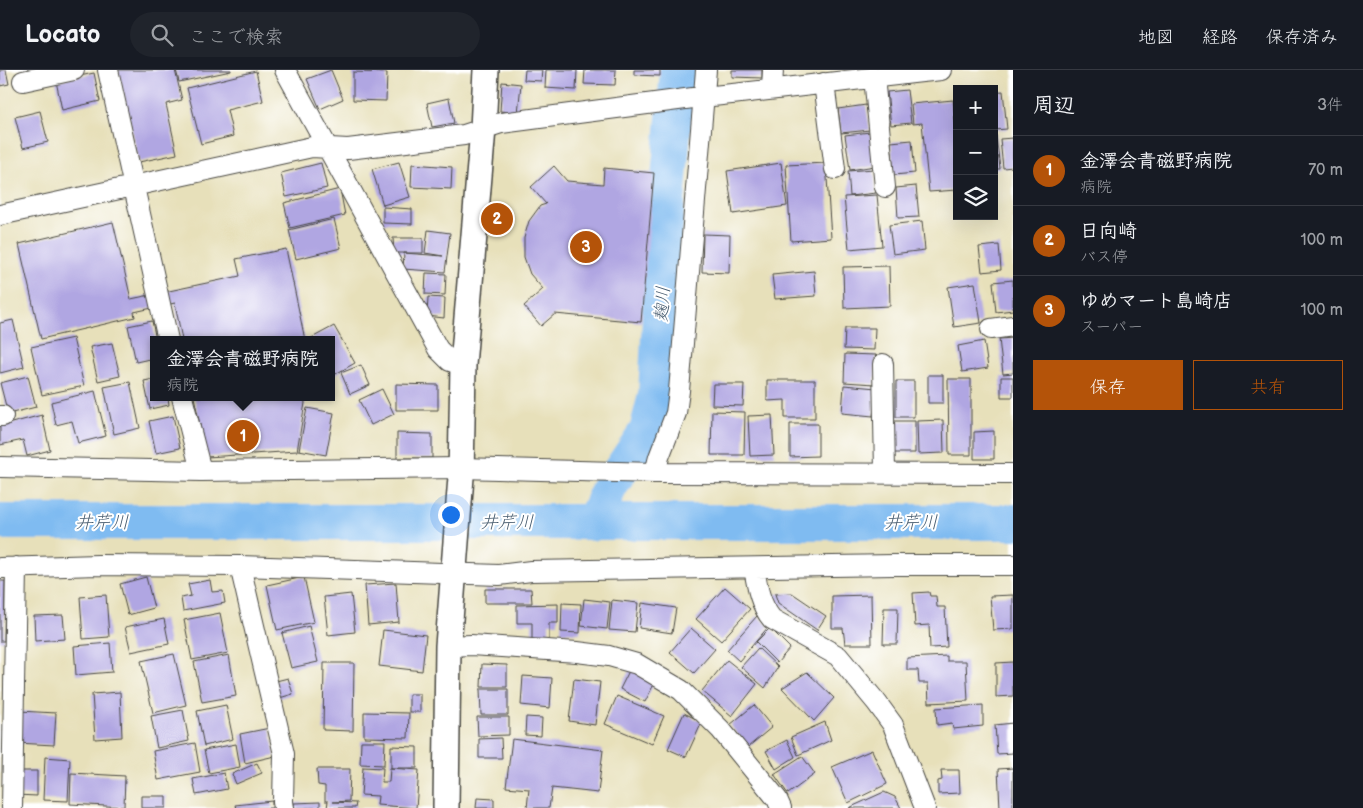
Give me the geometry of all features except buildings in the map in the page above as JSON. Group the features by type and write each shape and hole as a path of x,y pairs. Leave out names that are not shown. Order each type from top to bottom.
{"street":[{"path":"23,81 74,70"},
{"path":"108,70 167,336"},
{"path":"285,70 438,349 450,361 463,365"},
{"path":"446,808 448,646 461,472 463,365 483,129 486,70"},
{"path":"655,473 659,457 676,413 679,391 699,97 706,70"},
{"path":"0,215 312,147 348,149 464,135 501,123 699,97 717,97 772,79 824,83 941,70"},
{"path":"874,77 885,187"},
{"path":"824,83 835,169"},
{"path":"991,329 1013,326"},
{"path":"883,364 885,473"},
{"path":"183,401 201,470"},
{"path":"0,467 461,472 1013,474"},
{"path":"12,808 8,568 98,565 455,568 499,575 531,571 1013,565"},
{"path":"240,566 284,754 284,808"},
{"path":"754,568 757,589 766,612 772,619 838,656 893,725 925,808"},
{"path":"448,646 471,645 577,652 609,656 637,664 681,690 721,730 777,799 782,808"}],"waterway":[{"name":"麹川","path":"593,523 610,486 647,431 656,395 664,239 678,70"},
{"name":"井芹川","path":"0,522 1013,522"}],"place":[{"name":"日向崎","path":"497,219"},
{"name":"ゆめマート島崎店","path":"586,247"},
{"name":"金澤会青磁野病院","path":"243,436"}]}
